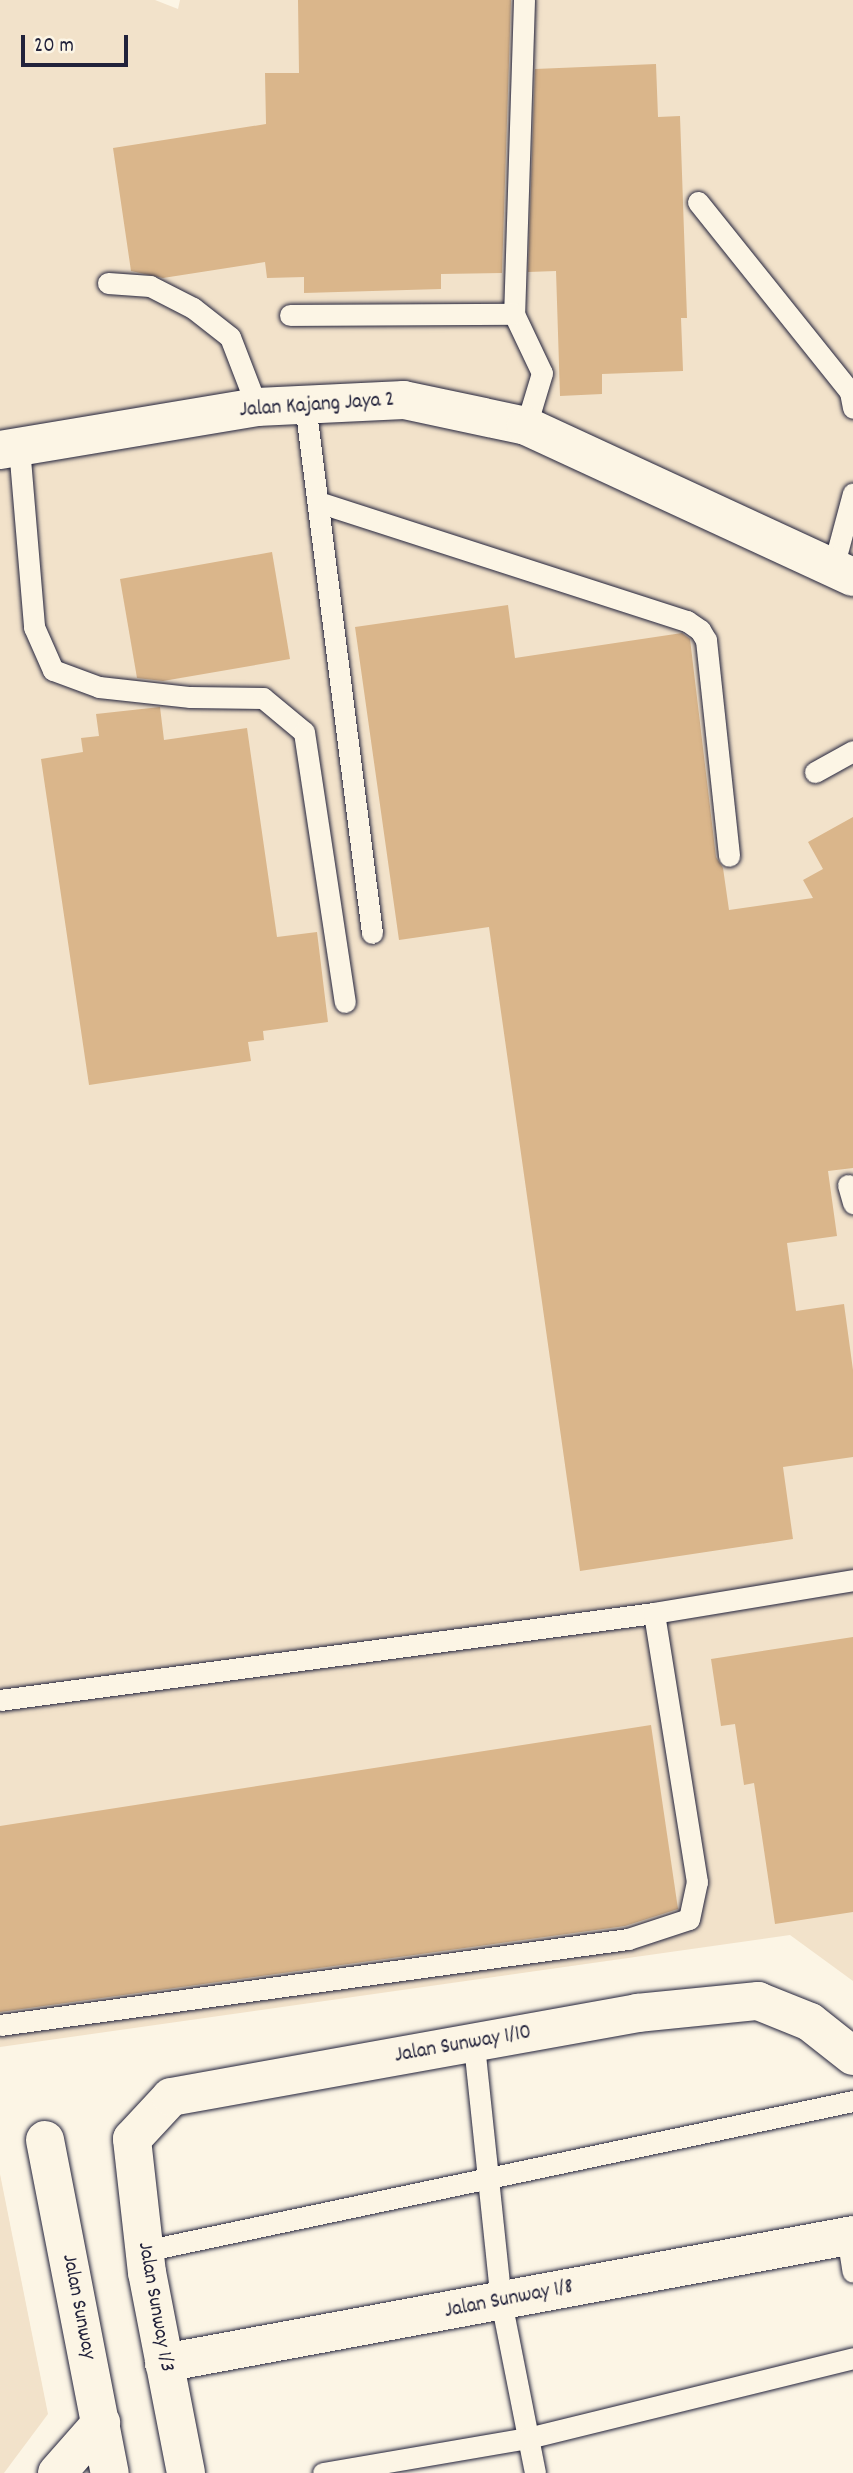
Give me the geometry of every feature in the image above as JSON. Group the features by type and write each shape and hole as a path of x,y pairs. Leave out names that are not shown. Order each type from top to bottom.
{"street":[{"name":"Jalan Kajang Jaya 2","path":"9,449 257,407 404,400 526,426 843,570"},
{"name":"Jalan Sunway 1/10","path":"132,2139 171,2097 474,2045 637,2013 758,2001 810,2022 853,2056"},
{"name":"Jalan Sunway 1/3","path":"132,2139 145,2251 186,2473"},
{"name":"Jalan Sunway","path":"45,2140 110,2473"},
{"name":"Jalan Sunway 1/8","path":"164,2364 501,2301 851,2248"},
{"path":"57,2473 101,2423"}],"lane":[{"path":"524,0 514,314 542,373 526,426"},
{"path":"698,202 850,391 853,408"},
{"path":"108,283 150,286 193,308 230,337 257,407"},
{"path":"290,314 514,314"},
{"path":"305,404 372,933"},
{"path":"9,449 34,627 53,670 99,687 190,697 263,698 304,733 345,1002"},
{"path":"843,570 853,493"},
{"path":"318,502 687,621 699,630 706,640 729,856"},
{"path":"815,772 853,751"},
{"path":"0,1700 654,1613 853,1580"},
{"path":"0,2025 628,1939 689,1919 697,1882 654,1613"},
{"path":"474,2045 501,2301 535,2473"},
{"path":"145,2251 853,2101"},
{"path":"323,2473 528,2438 853,2358"}],"shaded area":[{"path":"0,0 155,0 178,9 180,0 853,0 853,1981 790,1935 0,2047"},
{"path":"0,2174 48,2414 4,2473 0,2473"}],"building":[{"path":"298,0 511,0 502,273 441,274 441,289 304,293 304,277 267,278 265,262 163,278 131,271 113,148 266,124 265,73 299,73"},
{"path":"656,64 658,117 680,116 687,318 681,318 683,371 602,374 602,394 560,396 556,271 528,272 535,69"},
{"path":"272,552 290,659 163,681 137,678 120,579"},
{"path":"508,605 515,658 682,633 690,639 716,857 723,868 729,910 813,898 803,880 823,869 808,842 853,817 853,1168 828,1171 837,1236 787,1243 796,1311 844,1304 853,1370 853,1457 783,1467 793,1539 580,1571 489,927 399,940 355,627"},
{"path":"160,707 164,740 247,728 277,937 317,932 328,1022 263,1031 264,1040 248,1042 251,1061 89,1085 41,759 83,752 81,738 99,736 96,714"},
{"path":"853,1637 853,1912 775,1924 754,1783 744,1785 735,1724 721,1726 711,1659"},
{"path":"651,1725 678,1909 625,1926 0,2012 0,1826"}]}
